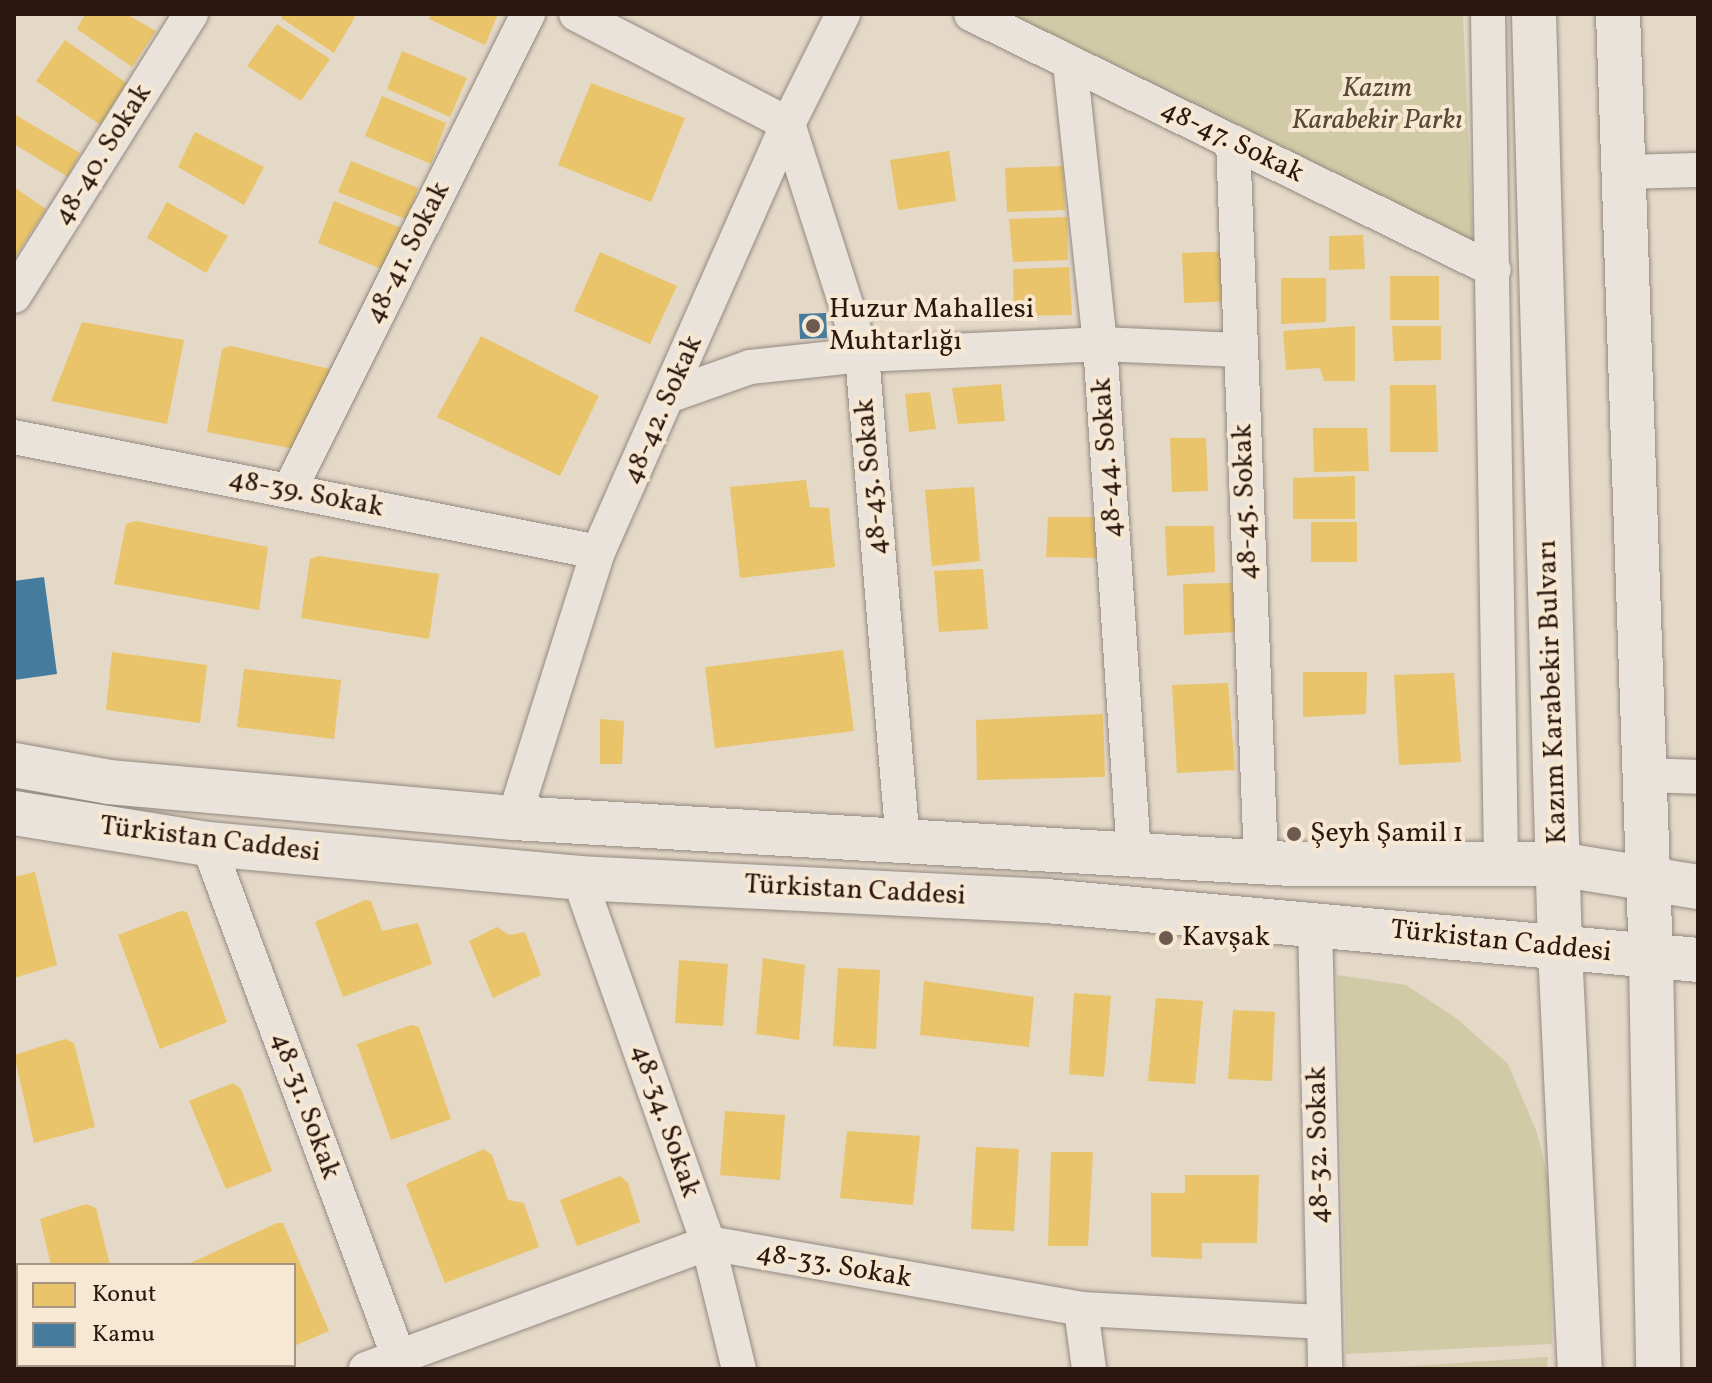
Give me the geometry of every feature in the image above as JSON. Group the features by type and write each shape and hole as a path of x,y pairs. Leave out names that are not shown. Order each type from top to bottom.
{"street":[{"name":"48-40. Sokak","path":"14,296 191,14"},
{"name":"48-41. Sokak","path":"289,491 528,14"},
{"path":"576,14 788,124"},
{"name":"48-42. Sokak","path":"514,818 598,552 671,395 788,124 843,14"},
{"name":"48-47. Sokak","path":"971,14 1494,270"},
{"path":"1488,14 1501,864"},
{"name":"Kazım Karabekir Bulvarı","path":"1534,14 1560,949 1580,1369"},
{"path":"1618,14 1651,957 1658,1369"},
{"name":"48-44. Sokak","path":"1070,63 1100,344 1134,855"},
{"name":"48-43. Sokak","path":"788,124 862,355 903,841"},
{"name":"48-45. Sokak","path":"1233,142 1261,862"},
{"path":"1624,172 1698,170"},
{"path":"671,395 750,367 862,355 1100,344 1239,350"},
{"name":"48-39. Sokak","path":"14,437 598,552"},
{"name":"Türkistan Caddesi","path":"14,765 109,782 514,818 1261,862 1558,864 1698,887"},
{"path":"1644,775 1698,777"},
{"name":"Türkistan Caddesi","path":"14,813 208,844 579,878 1046,901 1315,921 1560,949 1698,960"},
{"name":"48-31. Sokak","path":"208,844 400,1362"},
{"name":"48-34. Sokak","path":"579,878 708,1243 739,1369"},
{"name":"48-32. Sokak","path":"1315,921 1321,1322 1325,1369"},
{"path":"366,1369 400,1362 708,1243"},
{"name":"48-33. Sokak","path":"708,1243 1081,1309 1321,1322"},
{"path":"1081,1309 1089,1369"}],"green space":[{"name":"Kazım Karabekir Parkı","path":"997,14 1463,14 1473,246"},
{"path":"1337,975 1406,985 1456,1018 1508,1064 1537,1133 1549,1181 1552,1344 1346,1354"},
{"path":"1548,1357 1547,1369 1365,1369"}],"building: Konut":[{"path":"85,14 126,14 156,31 132,67 77,29"},
{"path":"284,14 350,14 355,17 334,53 281,18"},
{"path":"432,14 498,14 485,45 429,19"},
{"path":"277,24 330,59 301,101 247,66"},
{"path":"65,40 128,84 102,126 36,81"},
{"path":"402,51 467,78 450,117 387,89"},
{"path":"591,83 685,118 651,202 558,165"},
{"path":"382,96 446,123 431,164 365,136"},
{"path":"14,114 80,153 68,177 14,144"},
{"path":"195,132 264,167 244,205 178,167"},
{"path":"949,151 956,201 898,210 890,160"},
{"path":"351,161 418,188 408,220 338,192"},
{"path":"1063,166 1065,210 1007,212 1005,168"},
{"path":"14,187 46,209 14,259"},
{"path":"334,201 404,229 387,271 318,243"},
{"path":"167,202 228,236 206,273 147,238"},
{"path":"1067,217 1068,260 1013,262 1009,219"},
{"path":"1363,235 1365,269 1329,270 1329,236"},
{"path":"1234,251 1238,301 1184,303 1182,253"},
{"path":"600,252 677,286 650,344 574,311"},
{"path":"1069,267 1072,315 1014,316 1013,269"},
{"path":"1390,276 1439,276 1439,320 1390,320"},
{"path":"1281,278 1326,278 1326,322 1281,324"},
{"path":"82,322 184,340 167,424 51,401"},
{"path":"1355,326 1355,381 1324,381 1320,368 1286,370 1283,331"},
{"path":"1392,326 1441,326 1441,360 1394,361"},
{"path":"481,336 599,396 560,476 437,417"},
{"path":"231,346 343,372 315,453 207,432 222,349"},
{"path":"1001,384 1005,421 958,424 952,388"},
{"path":"1390,385 1436,385 1438,452 1390,452"},
{"path":"930,392 936,429 909,432 905,394"},
{"path":"1313,428 1367,428 1369,471 1314,472"},
{"path":"1170,438 1206,438 1208,491 1172,492"},
{"path":"1355,476 1355,519 1293,519 1293,478"},
{"path":"806,480 810,507 829,508 835,567 740,578 730,487"},
{"path":"974,487 980,561 932,566 925,490"},
{"path":"1048,517 1101,517 1101,558 1046,557"},
{"path":"136,521 268,547 259,610 114,584 126,524"},
{"path":"1311,522 1357,522 1357,562 1311,562"},
{"path":"1165,526 1214,526 1215,572 1167,576"},
{"path":"319,556 439,574 429,639 301,618 310,559"},
{"path":"983,569 988,629 939,632 934,571"},
{"path":"1233,583 1235,632 1184,635 1183,584"},
{"path":"843,650 854,731 715,748 705,667"},
{"path":"112,652 207,665 200,723 106,710"},
{"path":"244,669 341,680 334,739 237,727"},
{"path":"1303,672 1367,672 1366,714 1303,717"},
{"path":"1454,673 1461,762 1399,765 1394,675"},
{"path":"1228,683 1235,770 1177,773 1172,685"},
{"path":"1103,714 1105,777 977,780 976,720"},
{"path":"600,719 624,721 622,764 600,764"},
{"path":"35,872 57,965 14,978 14,877"},
{"path":"365,900 371,901 382,931 418,923 432,964 343,997 315,922"},
{"path":"181,911 187,912 227,1022 160,1049 118,935"},
{"path":"497,927 509,935 525,932 541,975 493,998 469,941"},
{"path":"763,958 805,965 799,1040 756,1034"},
{"path":"679,960 728,964 723,1026 675,1023"},
{"path":"838,968 880,970 876,1049 833,1046"},
{"path":"924,981 1034,997 1029,1047 920,1035"},
{"path":"1074,993 1111,996 1104,1077 1069,1074"},
{"path":"1156,998 1203,1001 1195,1084 1148,1081"},
{"path":"1233,1010 1275,1012 1272,1081 1228,1079"},
{"path":"411,1025 419,1027 451,1119 391,1140 357,1044"},
{"path":"65,1039 74,1043 95,1127 34,1143 14,1055"},
{"path":"233,1083 241,1089 272,1171 226,1189 189,1101"},
{"path":"725,1111 785,1115 780,1180 720,1175"},
{"path":"847,1131 920,1136 913,1205 840,1198"},
{"path":"976,1147 1019,1149 1014,1231 971,1229"},
{"path":"484,1149 492,1155 508,1200 524,1203 539,1247 445,1283 406,1184"},
{"path":"1051,1152 1093,1152 1088,1246 1048,1246"},
{"path":"1185,1175 1259,1175 1257,1243 1202,1243 1202,1259 1151,1257 1151,1193 1185,1193"},
{"path":"620,1176 628,1183 640,1222 577,1246 560,1200"},
{"path":"86,1204 96,1208 110,1263 51,1263 40,1219"},
{"path":"283,1223 329,1331 296,1345 296,1263 190,1263"},
{"path":"190,1367 190,1369 87,1369"}],"building: Kamu":[{"name":"Huzur Mahallesi Muhtarlığı","path":"826,313 827,338 800,339 799,314"},
{"path":"44,577 57,674 14,680 14,581"}],"place":[{"name":"Huzur Mahallesi Muhtarlığı","path":"813,326"},
{"name":"Şeyh Şamil 1","path":"1294,834"},
{"name":"Kavşak","path":"1166,938"}]}
